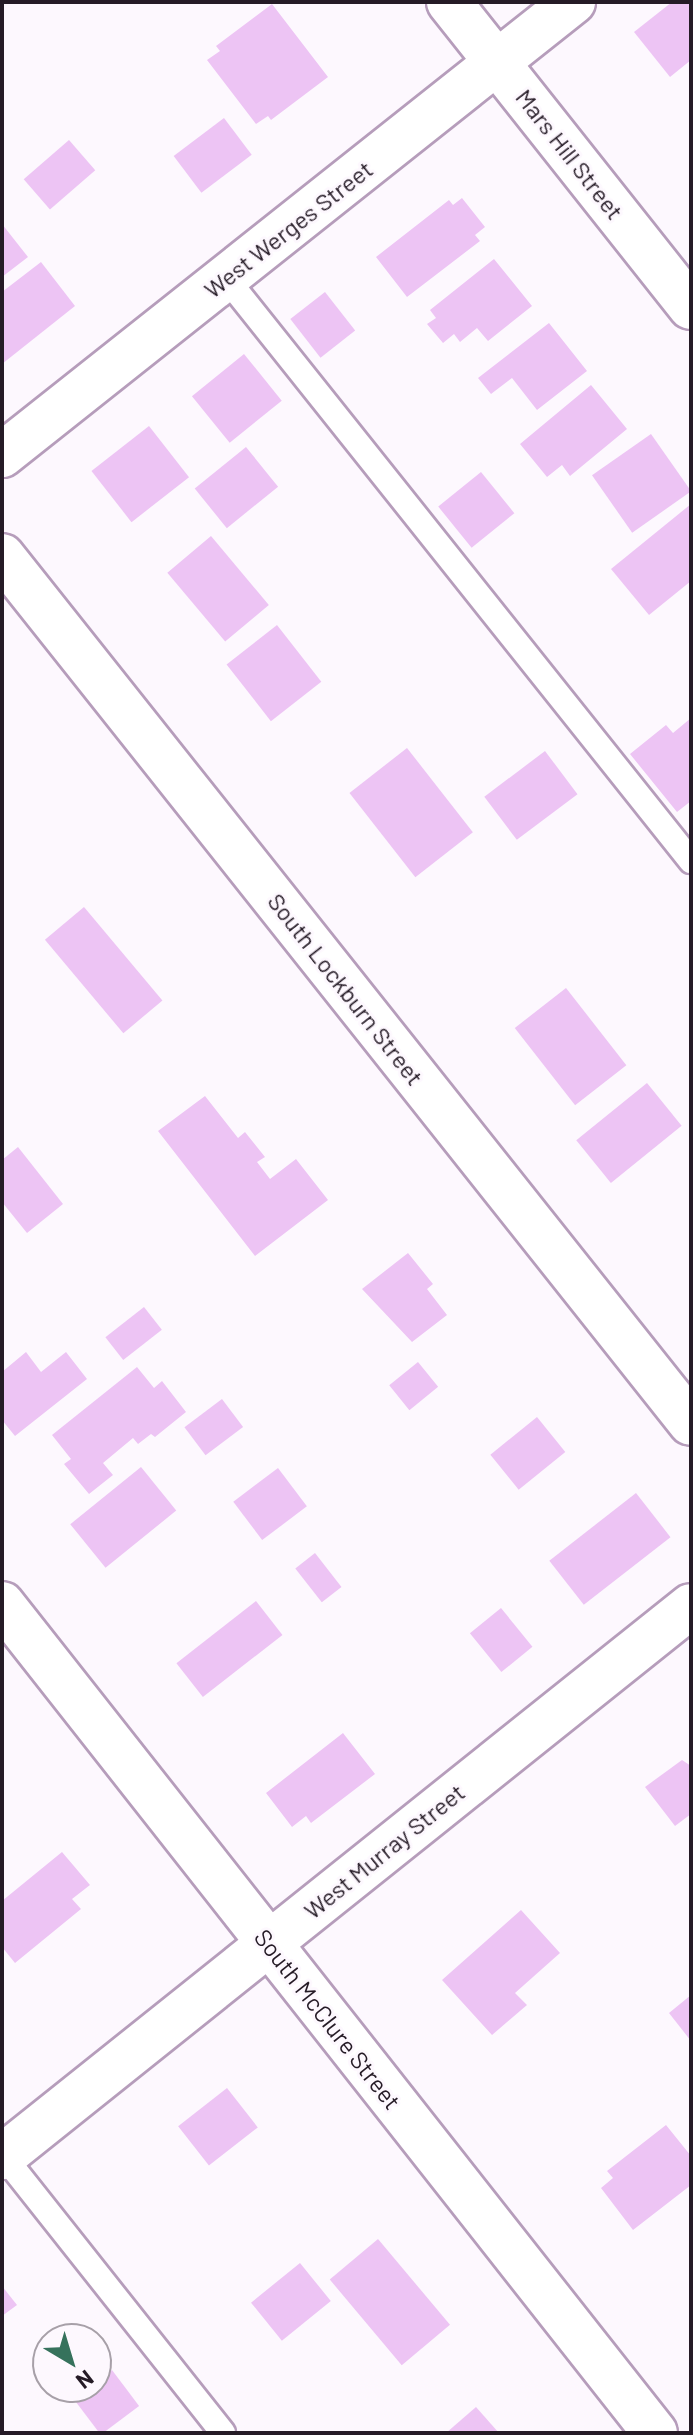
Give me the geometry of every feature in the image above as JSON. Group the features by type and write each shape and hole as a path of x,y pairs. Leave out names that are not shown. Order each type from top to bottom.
{"street":[{"name":"Mars Hill Street","path":"449,2 691,307"},
{"name":"West Werges Street","path":"2,455 573,2"},
{"name":"South Lockburn Street","path":"2,556 691,1423"},
{"name":"South McClure Street","path":"2,1604 655,2433"},
{"name":"West Murray Street","path":"2,2155 691,1606"}],"lane":[{"path":"226,278 691,861"},
{"path":"2,2155 223,2433"}],"building":[{"path":"672,2 691,2 691,60 670,77 634,32"},
{"path":"272,4 328,77 271,120 268,116 256,124 207,60 220,51 216,46"},
{"path":"224,118 252,155 201,193 174,156"},
{"path":"69,140 95,170 50,210 24,179"},
{"path":"462,198 485,227 475,235 480,241 407,297 376,257 449,200 453,205"},
{"path":"2,224 28,257 2,277"},
{"path":"494,259 532,306 488,341 477,328 460,342 454,334 443,343 427,324 436,318 430,310"},
{"path":"41,262 75,306 2,364 2,292"},
{"path":"325,292 355,331 320,358 290,319"},
{"path":"549,323 587,371 537,410 512,378 491,394 478,378"},
{"path":"244,354 282,401 230,443 192,396"},
{"path":"591,385 627,429 570,476 562,465 547,477 520,444"},
{"path":"149,426 189,477 131,522 91,471"},
{"path":"651,434 691,491 632,533 592,475"},
{"path":"246,447 278,487 227,528 195,489"},
{"path":"481,472 514,513 472,548 438,507"},
{"path":"691,504 691,581 649,615 611,569"},
{"path":"211,536 269,605 225,642 167,573"},
{"path":"277,625 321,682 271,721 227,664"},
{"path":"691,718 691,801 677,812 630,754 666,725 673,733"},
{"path":"407,748 473,832 415,877 349,793"},
{"path":"545,751 577,794 517,840 484,797"},
{"path":"84,907 162,1000 123,1033 45,940"},
{"path":"566,988 626,1065 575,1105 515,1028"},
{"path":"647,1083 682,1126 611,1183 576,1140"},
{"path":"205,1096 238,1138 245,1132 265,1157 257,1162 270,1179 296,1159 328,1200 255,1256 158,1131"},
{"path":"18,1147 63,1204 27,1233 2,1202 2,1160"},
{"path":"408,1253 433,1284 427,1289 447,1315 412,1342 362,1289"},
{"path":"144,1307 162,1330 123,1360 105,1337"},
{"path":"26,1352 41,1372 66,1352 87,1379 15,1436 2,1420 2,1372"},
{"path":"418,1362 438,1387 409,1410 389,1385"},
{"path":"137,1367 154,1388 162,1381 186,1412 155,1437 151,1434 138,1444 133,1438 103,1463 113,1475 89,1494 64,1464 71,1459 52,1435"},
{"path":"222,1399 243,1427 206,1455 184,1427"},
{"path":"537,1417 565,1452 519,1490 490,1455"},
{"path":"141,1467 176,1511 106,1568 70,1524"},
{"path":"278,1468 307,1506 262,1540 233,1502"},
{"path":"636,1493 670,1537 584,1605 549,1561"},
{"path":"315,1553 341,1587 322,1602 295,1568"},
{"path":"256,1601 282,1635 203,1697 176,1663"},
{"path":"501,1608 532,1647 501,1672 470,1633"},
{"path":"343,1733 375,1774 311,1823 306,1816 292,1827 266,1793"},
{"path":"682,1760 691,1766 691,1814 675,1826 645,1787"},
{"path":"62,1852 90,1885 72,1899 81,1909 15,1963 2,1947 2,1901"},
{"path":"521,1910 560,1953 515,1993 527,2005 492,2035 442,1980"},
{"path":"691,1995 691,2041 669,2013"},
{"path":"227,2088 258,2127 209,2166 178,2126"},
{"path":"666,2125 691,2156 691,2185 633,2230 601,2188 613,2178 607,2171"},
{"path":"378,2239 450,2325 402,2365 330,2279"},
{"path":"300,2263 331,2301 282,2341 251,2303"},
{"path":"2,2286 17,2305 2,2316"},
{"path":"112,2370 139,2406 99,2433 77,2403 112,2403"},
{"path":"476,2407 499,2433 446,2433"}]}
